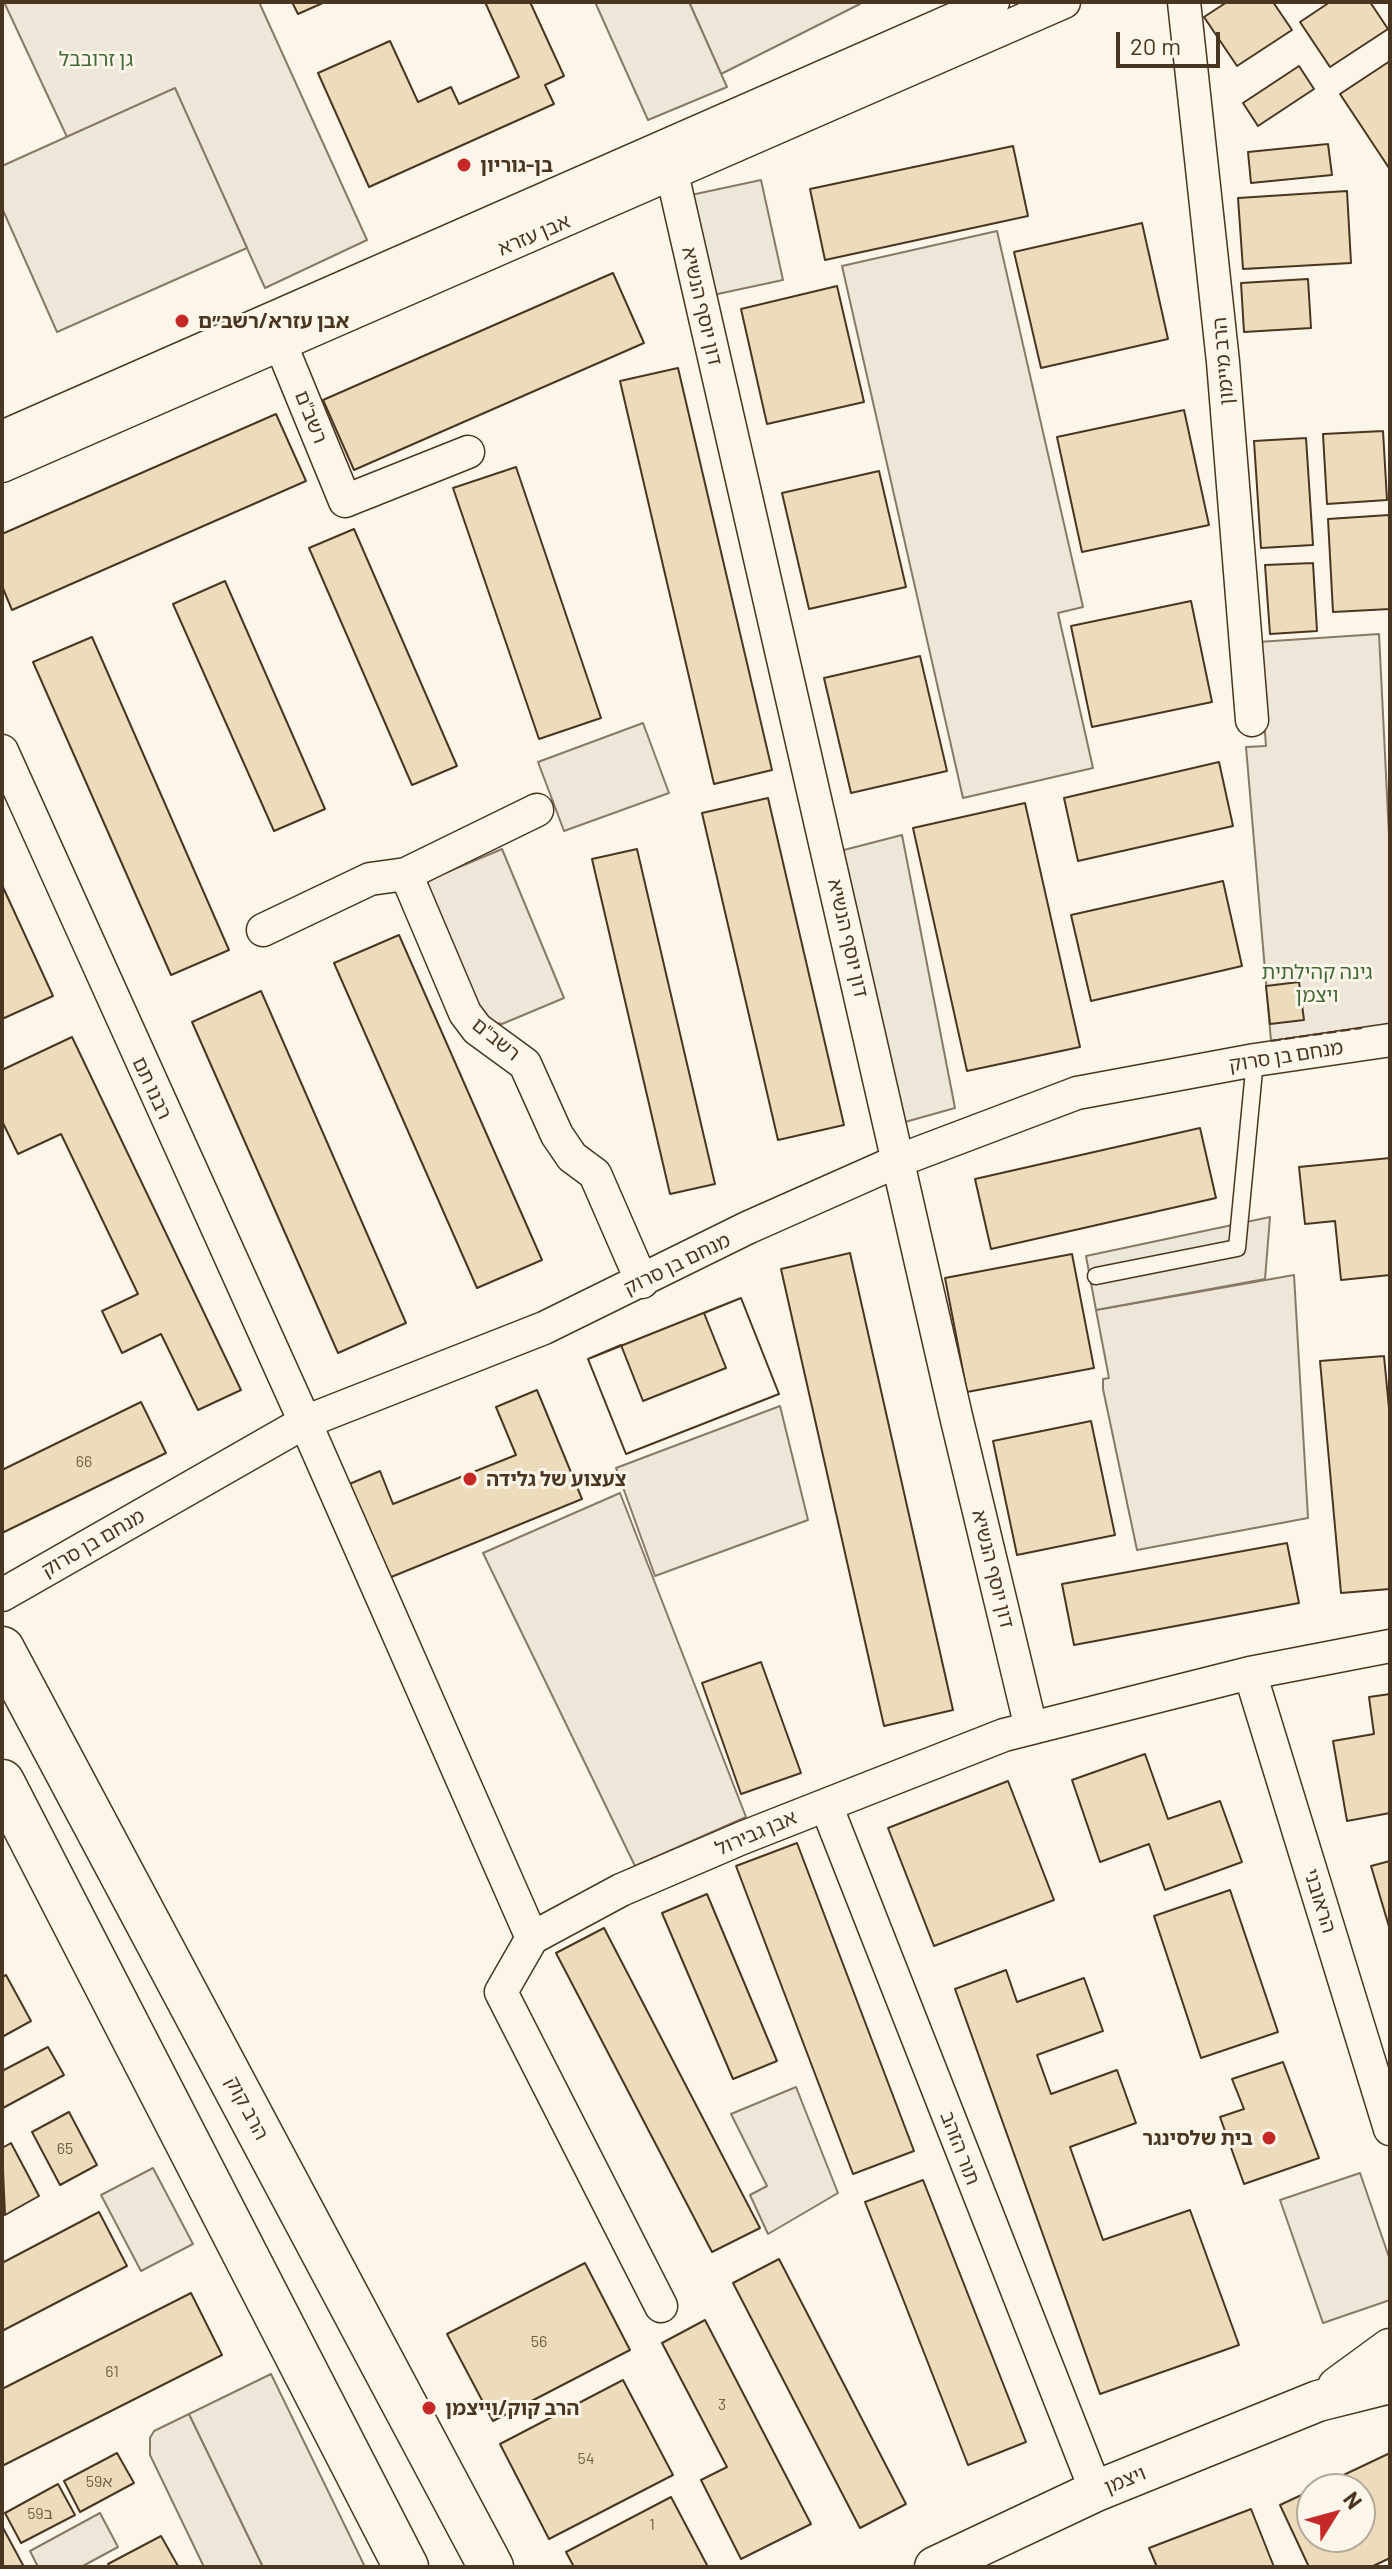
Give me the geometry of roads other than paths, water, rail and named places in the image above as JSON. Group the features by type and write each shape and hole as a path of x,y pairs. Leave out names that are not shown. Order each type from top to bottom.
{"main road":[{"name":"הרב קוק","path":"2,1649 491,2567"},
{"path":"2,1782 406,2567"},
{"path":"335,2432 387,2567"}],"street":[{"name":"אבן עזרא","path":"2,466 281,345 670,161 993,2"},
{"name":"אבן עזרא","path":"2,437 1064,2"},
{"name":"הרב מיימון","path":"1184,2 1223,362 1252,720"},
{"name":"דון יוסף הנשיא","path":"670,161 956,1416 1031,1728"},
{"name":"רשב\"ם","path":"281,345 345,501 468,452"},
{"name":"רבנו תם","path":"2,751 305,1422 532,1938"},
{"path":"263,930 370,879 406,874 537,809"},
{"name":"רשב\"ם","path":"406,874 465,1013 477,1029 525,1064 557,1135 572,1157 595,1174 642,1282"},
{"name":"מנחם בן סרוק","path":"2,1595 305,1422 544,1328 749,1227 900,1160 1077,1093 1255,1060 1390,1040"},
{"name":"אבן גבירול","path":"532,1938 621,1890 826,1805 1031,1728 1250,1673 1390,1646"},
{"name":"הראובני","path":"1250,1673 1390,2129"},
{"name":"תור הזהב","path":"826,1805 1096,2491"},
{"path":"532,1938 501,1992 661,2306"},
{"name":"ויצמן","path":"1318,2401 1390,2349"},
{"name":"ויצמן","path":"935,2567 1096,2491 1318,2401 1390,2383"}],"lane":[{"path":"1096,1276 1237,1248 1255,1060"}],"place":[{"name":"בן-גוריון","path":"464,165"},
{"name":"אבן עזרא/רשב״ם","path":"182,321"},
{"name":"צעצוע של גלידה","path":"470,1479"},
{"name":"בית שלסינגר","path":"1269,2138"},
{"name":"הרב קוק/וייצמן","path":"429,2408"}],"park label":[{"name":"גן זרובבל","path":"96,59"},
{"name":"גינה קהילתית ויצמן","path":"1317,984"}]}
